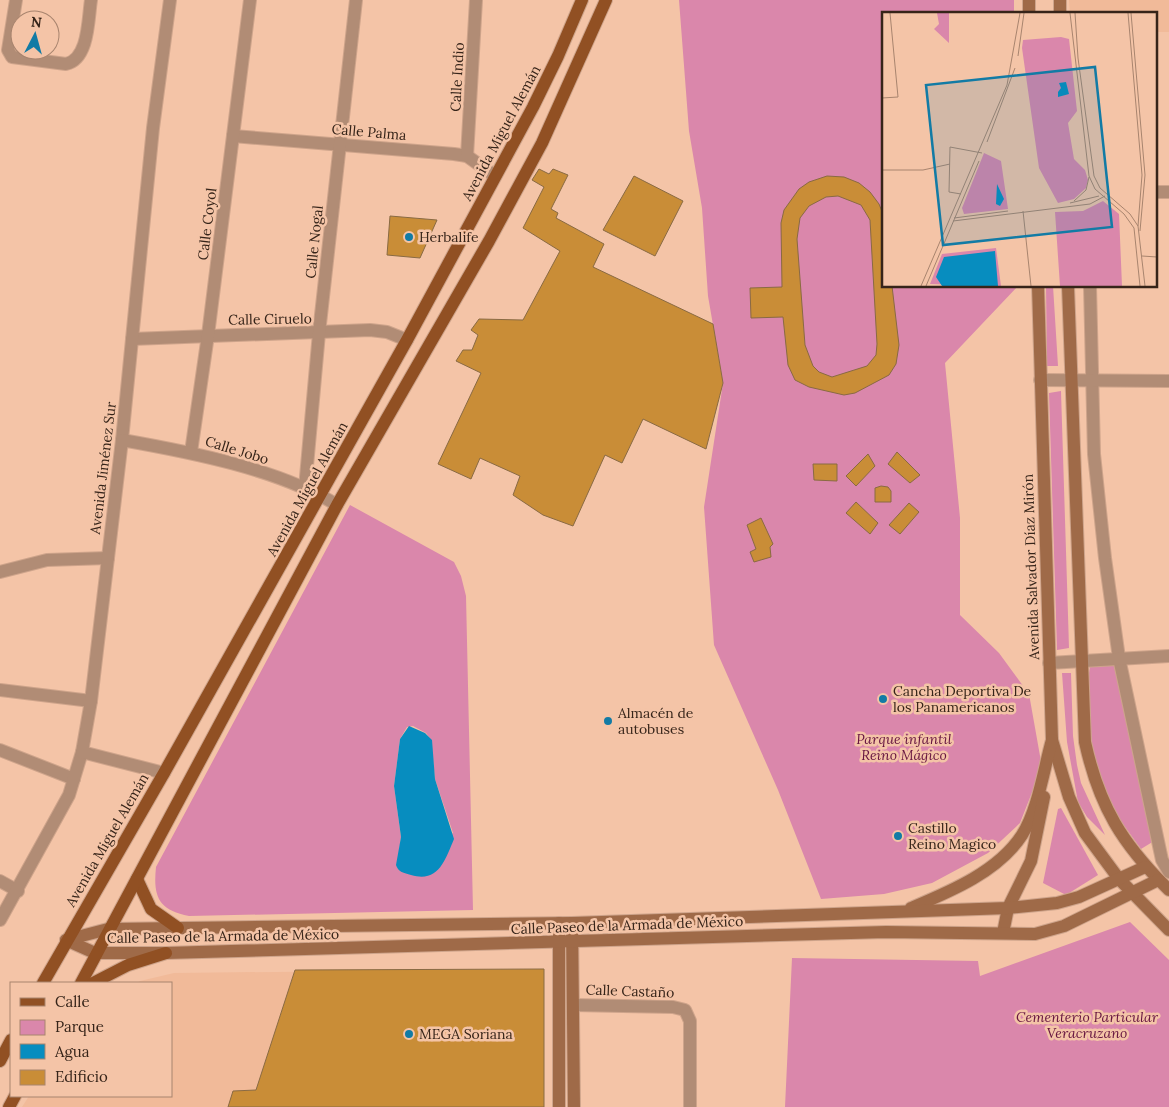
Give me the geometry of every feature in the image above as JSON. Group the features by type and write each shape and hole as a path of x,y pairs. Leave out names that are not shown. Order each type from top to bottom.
{"main road":[{"name":"Avenida Miguel Alemán","path":"43,982 164,773 407,340 558,56 582,0"},
{"path":"81,982 95,953 137,879 337,505 424,356 542,143 606,0"},
{"name":"Avenida Salvador Díaz Mirón","path":"1038,288 1052,740 1069,797 1085,833 1119,879 1169,930"},
{"path":"1068,288 1080,662 1085,742 1092,776 1119,833 1145,867 1165,875 1169,890"},
{"path":"904,911 961,887 1009,850 1022,834 1028,820 1052,740"},
{"path":"1003,933 1008,908 1031,860 1045,789 1044,770"},
{"name":"Calle Paseo de la Armada de México","path":"66,940 108,929 566,923 1008,908 1065,901 1079,897 1145,867"},
{"name":"Calle Paseo de la Armada de México","path":"66,940 95,953 166,953 566,943 886,932 1035,934 1064,926 1132,894 1165,875"},
{"path":"137,879 151,909 178,928"},
{"path":"559,1107 566,923"},
{"path":"479,924 480,945"},
{"path":"403,925 404,947"},
{"path":"566,943 573,1004 574,1107"},
{"path":"95,982 128,965 166,953"},
{"path":"0,1061 10,1042"}],"street":[{"path":"16,0 8,50 12,57 73,63 84,47 91,0"},
{"name":"Avenida Jiménez Sur","path":"0,920 18,891 69,795 82,752 91,701 122,440 154,128 170,0"},
{"name":"Calle Coyol","path":"191,452 208,335 250,0"},
{"name":"Calle Nogal","path":"305,488 319,333 356,0"},
{"name":"Calle Indio","path":"467,156 476,0"},
{"name":"Calle Palma","path":"233,136 467,156"},
{"path":"467,156 495,176"},
{"path":"1156,192 1169,192"},
{"path":"1090,288 1094,454 1105,558 1119,658 1165,860 1165,875"},
{"name":"Calle Ciruelo","path":"132,339 208,335 379,331 407,340"},
{"path":"1040,380 1169,381"},
{"name":"Calle Jobo","path":"122,440 191,452 305,488 337,505"},
{"path":"0,572 47,560 108,558"},
{"path":"1049,663 1169,656"},
{"path":"0,690 91,701"},
{"path":"0,751 74,779"},
{"path":"82,752 164,773"},
{"path":"1145,867 1165,860"},
{"path":"0,881 18,891"},
{"name":"Calle Castaño","path":"573,1004 673,1007 685,1010 690,1021 690,1107"}],"shaded area":[{"path":"1069,0 1169,0 1169,32 1156,32 1156,12 1070,12"},
{"name":"MEGA Soriana","path":"544,969 544,1107 22,1107 28,1097 172,1097 172,982 138,982 174,973"}],"green space":[{"name":"Parque infantil Reino Mágico","path":"679,0 1014,0 1014,12 882,12 882,288 1016,288 945,363 960,518 960,615 999,653 1029,694 1042,767 1020,823 988,853 932,883 884,894 821,899 778,790 714,645 704,507 723,383 708,296 702,208 689,131"},
{"path":"1046,288 1053,288 1058,366 1047,366"},
{"path":"1061,391 1069,648 1057,650 1049,393"},
{"path":"350,505 454,562 461,576 466,596 473,910 189,916 164,906 157,894 156,867","holes":["413,726 426,733 431,740 435,779 453,833 397,868 401,837 394,786 400,739 407,727"]},
{"path":"1114,665 1154,841 1141,849 1107,802 1089,736 1086,691 1090,667"},
{"path":"1062,673 1071,673 1073,736 1081,783 1105,835 1087,817 1078,802 1067,742"},
{"path":"1061,808 1098,875 1066,895 1043,883 1058,809"},
{"name":"Cementerio Particular Veracruzano","path":"1130,922 1169,960 1169,1107 785,1107 792,958 978,961 980,976"}],"water":[{"path":"409,726 425,733 432,740 435,779 454,839 440,868 435,873 421,877 402,872 396,865 401,837 394,786 400,739"}],"building":[{"path":"539,169 549,174 553,169 568,175 551,209 558,213 556,218 604,244 593,267 713,324 723,383 706,449 643,419 622,463 605,455 573,526 543,515 513,495 520,476 480,458 471,479 438,464 481,373 456,361 463,350 472,350 478,335 471,330 479,319 523,320 560,251 523,228 544,187 532,180"},
{"path":"634,176 683,201 655,256 603,230"},
{"path":"827,176 844,177 859,183 870,192 882,212 882,288 892,288 899,345 896,364 889,375 855,393 844,395 809,387 795,380 788,365 783,317 751,318 750,288 782,287 781,223 784,210 799,189 809,182","holes":["838,196 861,205 870,220 876,355 867,366 832,377 819,372 813,366 805,345 797,239 800,218 809,206 826,197"]},
{"name":"Herbalife","path":"390,216 437,220 420,258 387,255"},
{"path":"897,452 920,475 910,483 888,464"},
{"path":"868,454 875,466 856,486 846,476"},
{"path":"813,464 837,464 837,481 814,480"},
{"path":"881,486 888,487 891,491 891,502 875,502 875,488"},
{"path":"856,502 878,523 870,534 846,513"},
{"path":"909,503 919,512 900,534 889,525"},
{"path":"761,518 773,544 770,547 771,557 754,562 750,552 756,549 747,525"},
{"name":"MEGA Soriana","path":"544,969 544,1107 228,1107 233,1091 256,1090 295,970"}],"place":[{"name":"Herbalife","path":"409,237"},
{"name":"Cancha Deportiva De los Panamericanos","path":"883,699"},
{"name":"Almacén de autobuses","path":"608,721"},
{"name":"Castillo Reino Magico","path":"898,836"},
{"name":"MEGA Soriana","path":"409,1034"}]}
